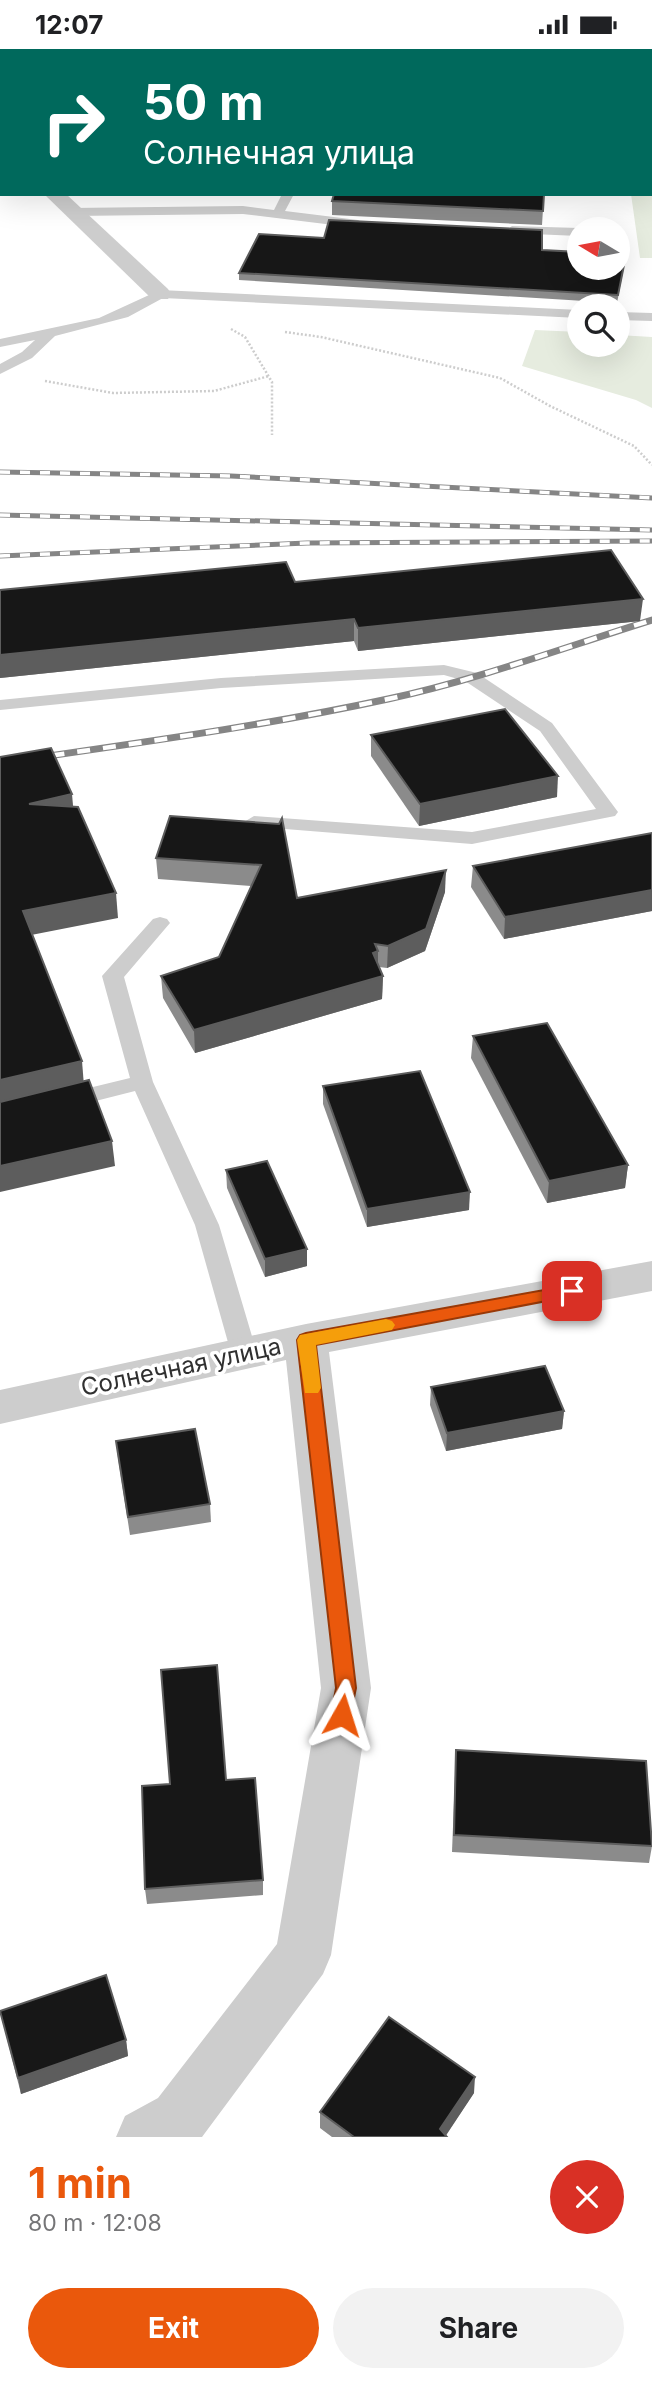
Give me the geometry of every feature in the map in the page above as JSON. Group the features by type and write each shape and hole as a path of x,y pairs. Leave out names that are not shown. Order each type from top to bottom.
{"street":[{"path":"56,196 160,294"},
{"name":"Солнечная улица","path":"0,1408 306,1340 652,1276"},
{"path":"146,2137 179,2119 303,1955 346,1688 306,1340"}],"lane":[{"path":"135,211 137,201 144,196"},
{"path":"278,214 287,196"},
{"path":"72,212 243,210 368,224"},
{"path":"500,229 567,232"},
{"path":"0,343 140,308 160,294 567,313"},
{"path":"630,316 652,317"},
{"path":"0,370 27,355 52,332"},
{"path":"0,705 221,683 444,670 471,677 546,727 608,812 472,838 231,821"},
{"path":"160,923 113,976 142,1082 207,1226 244,1353"},
{"path":"43,1106 142,1082"}],"path":[{"path":"234,325 222,324 245,337 272,382 272,435"},
{"path":"284,332 321,337 500,378 550,406 634,446 652,465"},
{"path":"38,380 126,393 214,391 268,376"}],"shaded area":[{"path":"631,196 652,196 652,258 640,258"},
{"path":"535,330 567,331 567,357 630,357 630,336 652,337 652,408 636,400 522,366"}],"building":[{"path":"333,196 544,196 543,211 332,201"},
{"path":"329,220 542,230 542,250 567,251 567,280 621,280 618,294 601,294 239,273 259,234 324,238"},
{"path":"611,550 643,599 358,628 354,619 0,655 0,590 286,562 295,582"},
{"path":"505,709 558,776 420,804 371,735"},
{"path":"51,748 72,794 29,804 78,807 116,893 23,911 82,1061 0,1080 0,757"},
{"path":"170,816 279,824 282,818 297,898 446,870 426,929 388,946 375,944 378,951 373,953 383,976 194,1030 161,976 219,957 261,865 156,858"},
{"path":"652,833 652,890 505,917 473,866"},
{"path":"547,1023 628,1165 549,1181 473,1036"},
{"path":"420,1071 470,1192 367,1209 323,1086"},
{"path":"89,1080 112,1141 0,1166 0,1102"},
{"path":"267,1161 307,1249 265,1259 226,1170"},
{"path":"545,1366 564,1411 447,1433 431,1387"},
{"path":"195,1429 210,1504 128,1517 116,1441"},
{"path":"217,1665 226,1780 255,1778 263,1880 145,1889 142,1786 170,1784 161,1670"},
{"path":"456,1750 646,1761 652,1846 454,1835"},
{"path":"106,1975 126,2040 18,2078 0,2011"},
{"path":"389,2017 475,2077 440,2129 447,2137 354,2137 320,2112"}],"railway":[{"path":"0,472 231,476 652,498"},
{"path":"0,515 652,530"},
{"path":"0,556 307,543 652,541"},
{"path":"0,763 243,727 388,699 488,673 652,620"}],"slow traffic":[{"path":"312,1388 306,1340 386,1325"}],"route":[{"path":"342,1715 346,1688 306,1340 572,1291"}]}
